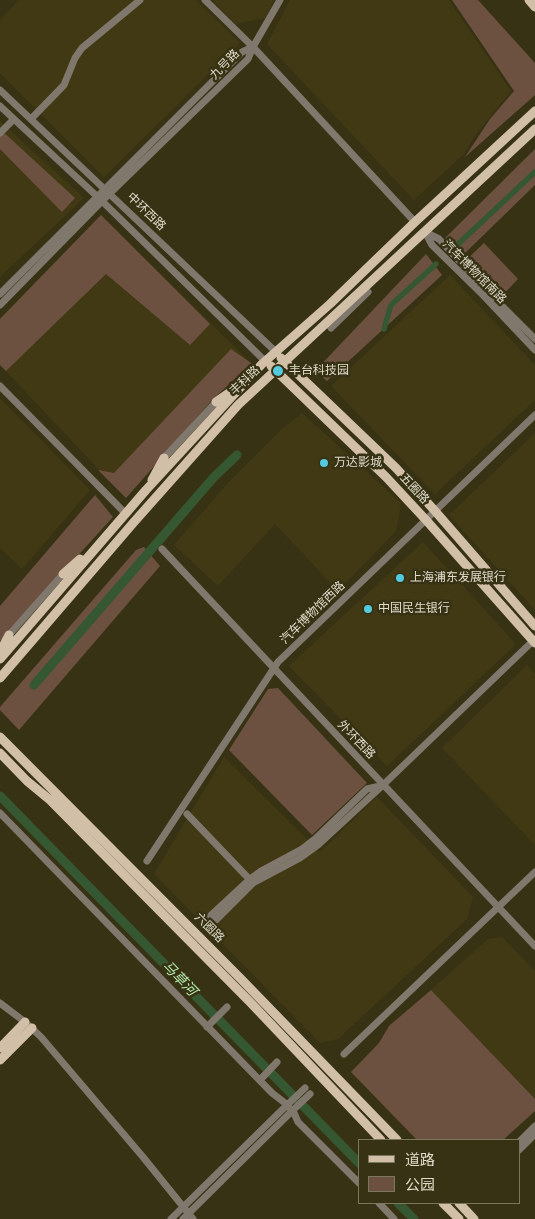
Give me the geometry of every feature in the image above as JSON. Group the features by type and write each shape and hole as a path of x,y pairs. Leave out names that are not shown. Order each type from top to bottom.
{"main road":[{"path":"529,0 535,6"},
{"name":"丰科路","path":"0,659 146,490 240,386 535,111"},
{"name":"丰科路","path":"0,678 238,405 535,129"},
{"path":"368,292 382,276 385,268"},
{"path":"305,342 331,328"},
{"name":"五圈路","path":"276,352 284,362 396,468 535,626"},
{"name":"五圈路","path":"265,361 386,477 534,641"},
{"path":"216,402 240,386"},
{"path":"146,490 164,458"},
{"path":"63,574 96,547"},
{"path":"0,652 9,635"},
{"name":"六圈路","path":"0,737 234,972 396,1139"},
{"name":"六圈路","path":"0,753 50,800 236,988 380,1139"},
{"path":"0,1048 28,1025"},
{"path":"0,1060 28,1025"},
{"path":"456,1207 474,1219"}],"street":[{"path":"31,119 64,85 75,58 82,48 140,0"},
{"path":"205,0 253,47 415,222"},
{"name":"九号路","path":"0,294 248,59 280,0"},
{"name":"中环西路","path":"0,90 276,352"},
{"name":"中环西路","path":"0,106 99,199 265,361"},
{"path":"0,133 14,119"},
{"name":"九号路","path":"0,305 99,199"},
{"name":"汽车博物馆南路","path":"424,232 439,239 535,339"},
{"name":"汽车博物馆南路","path":"424,232 432,245 535,350"},
{"path":"331,328 368,292"},
{"path":"0,386 126,514"},
{"name":"丰科路","path":"164,458 216,402"},
{"name":"汽车博物馆西路","path":"147,861 278,662 535,415"},
{"name":"外环西路","path":"162,549 535,946"},
{"path":"9,635 63,574"},
{"path":"252,881 209,917 209,922 216,920 252,881 261,871 302,849 368,789 383,785 534,641"},
{"path":"0,813 272,1094 285,1103 294,1113 298,1122 358,1182"},
{"path":"187,814 252,881"},
{"path":"344,1054 535,872"},
{"path":"0,1003 28,1025 105,1112 187,1215"},
{"path":"207,1027 227,1007"},
{"path":"259,1080 278,1062"},
{"path":"171,1219 187,1215 307,1091"},
{"path":"520,1141 535,1126"},
{"path":"520,1149 535,1134"},
{"path":"380,1204 394,1219"}],"shaded area":[{"path":"19,0 196,0 240,43 104,177 0,73 0,20"},
{"path":"212,0 274,0 265,18 236,24"},
{"path":"290,0 449,0 511,91 474,137 464,154 414,200 267,44"},
{"path":"0,121 84,198 0,277"},
{"path":"101,215 251,363 126,498 0,365 0,319"},
{"path":"450,275 535,365 535,400 435,494 331,386"},
{"path":"0,398 90,490 22,569 0,548"},
{"path":"302,413 401,503 396,531 338,591 275,524 218,586 174,545 227,484 282,429"},
{"path":"535,433 535,610 449,515"},
{"path":"423,542 516,644 387,766 289,666"},
{"path":"527,665 535,674 535,845 442,748"},
{"path":"224,757 320,852 377,797 473,897 467,919 338,1039 320,1043 154,874"},
{"path":"502,937 535,971 535,1099 431,990 488,939"}],"green space":[{"path":"452,0 478,0 535,63 535,95 465,157 490,119 514,91"},
{"path":"0,129 75,198 62,212 0,149"},
{"path":"535,149 535,185 462,256 445,238"},
{"path":"101,215 210,324 190,345 106,274 6,371 0,365 0,319"},
{"path":"484,243 518,279 500,298 463,263"},
{"path":"426,254 442,275 327,381 315,371"},
{"path":"231,349 251,363 211,401 126,498 98,470 114,473"},
{"path":"95,495 113,517 0,641 0,606"},
{"path":"144,547 160,566 19,730 0,710 0,707 136,550"},
{"path":"278,688 367,783 312,835 229,750 268,689"},
{"path":"431,990 535,1099 535,1111 504,1139 416,1139 351,1072 379,1043 389,1026"}],"waterway":[{"path":"455,247 535,172"},
{"path":"384,329 391,305 436,264"},
{"path":"34,685 214,477 237,455"},
{"name":"马草河","path":"0,796 358,1162"},
{"name":"马草河","path":"399,1204 414,1219"}],"place":[{"name":"丰台科技园","path":"278,371"},
{"name":"万达影城","path":"324,463"},
{"name":"上海浦东发展银行","path":"400,578"},
{"name":"中国民生银行","path":"368,609"}]}
